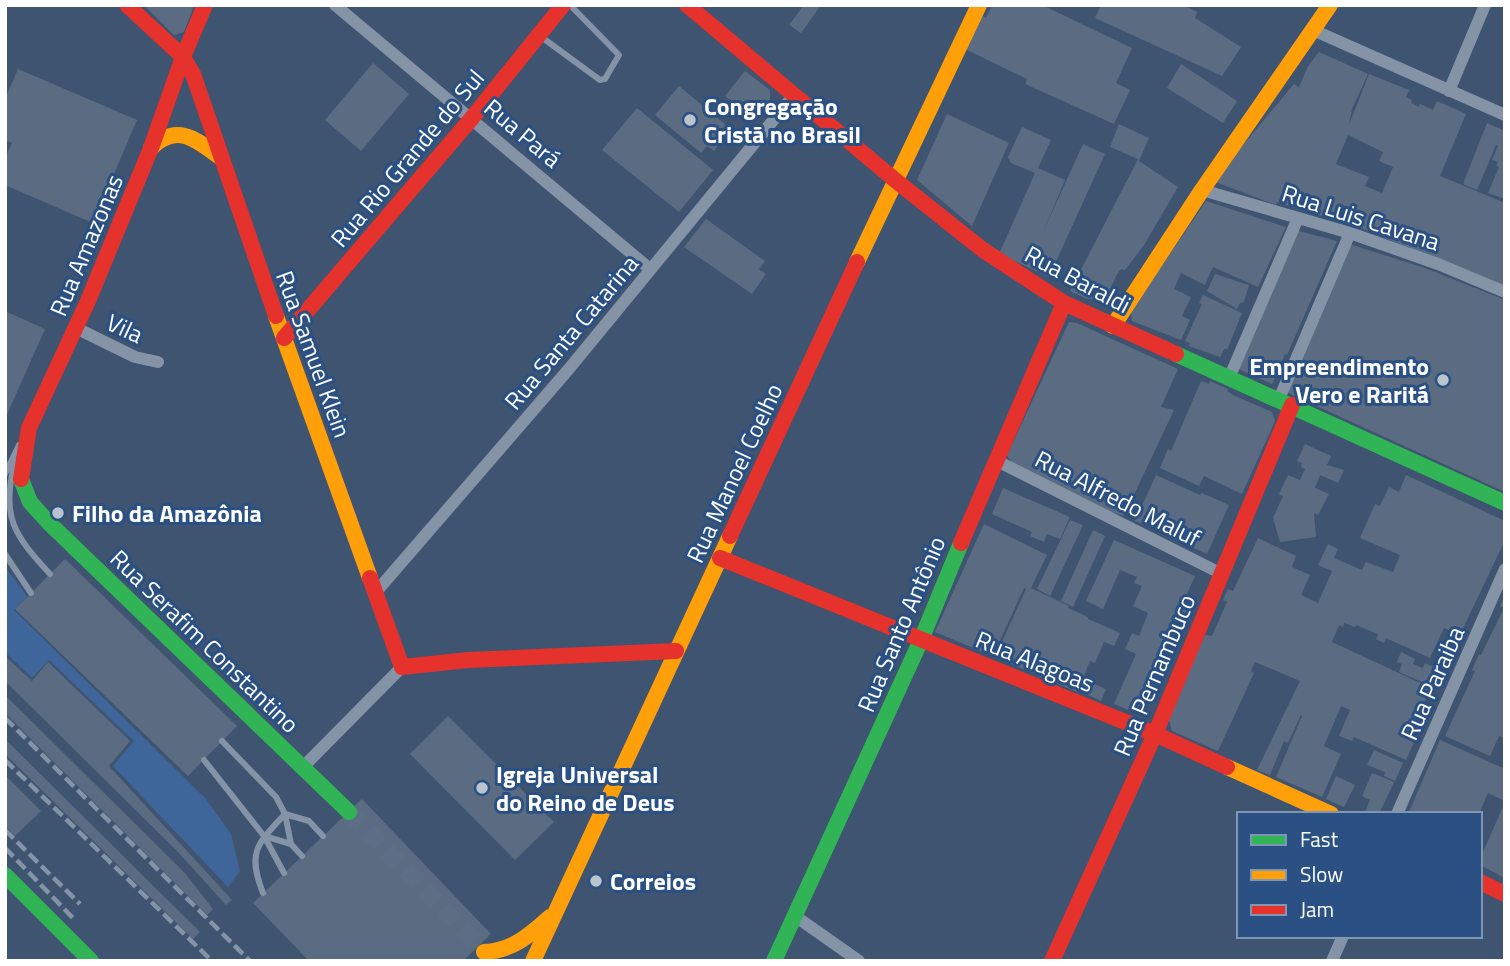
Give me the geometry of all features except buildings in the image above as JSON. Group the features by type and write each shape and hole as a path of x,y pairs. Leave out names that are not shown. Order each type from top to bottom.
{"street":[{"path":"127,5 183,57"},
{"name":"Rua Amazonas","path":"30,502 20,477 29,428 76,328 151,148 183,57 205,5"},
{"name":"Rua Pará","path":"335,5 650,269"},
{"name":"Rua Rio Grande do Sul","path":"284,338 472,118 563,5"},
{"name":"Rua Baraldi","path":"687,5 895,180 983,250 1064,303 1505,503"},
{"name":"Rua Manoel Coelho","path":"533,961 895,180 979,5"},
{"path":"1113,326 1202,190 1330,5"},
{"path":"1449,91 1485,5"},
{"path":"1312,30 1505,116"},
{"name":"Rua Samuel Klein","path":"183,57 193,74 402,667"},
{"name":"Rua Santa Catarina","path":"376,592 568,370 794,94"},
{"path":"151,148 165,136 175,134 197,142 221,158"},
{"name":"Rua Luis Cavana","path":"1202,190 1350,233 1438,264 1505,292"},
{"path":"1230,376 1298,218"},
{"path":"1286,402 1350,233"},
{"name":"Rua Santo Antônio","path":"774,961 921,640 995,460 1064,303"},
{"name":"Vila","path":"76,328 135,357 158,362"},
{"name":"Rua Pernambuco","path":"1052,961 1155,734 1222,574 1286,402"},
{"name":"Rua Alfredo Maluf","path":"995,460 1222,574"},
{"name":"Rua Serafim Constantino","path":"30,502 349,812"},
{"name":"Rua Alagoas","path":"720,558 1155,734 1327,812"},
{"name":"Rua Paraiba","path":"1398,812 1505,569"},
{"path":"303,767 402,667 468,660 676,651"},
{"path":"5,875 91,961"},
{"path":"1482,884 1505,894"},
{"path":"483,953 499,951 516,944 537,930 558,910"},
{"path":"794,916 859,961"},
{"path":"1332,961 1342,938"}],"lane":[{"path":"539,35 600,80 605,79 619,55 570,5"},
{"path":"5,474 29,428"},
{"path":"29,428 11,472 6,498 9,518 17,539 50,574"},
{"path":"6,498 30,502"},
{"path":"5,554 31,593"},
{"path":"222,741 276,797 285,814 291,844"},
{"path":"204,760 264,836 284,873"},
{"path":"285,814 309,821 323,836"},
{"path":"263,893 255,870 255,853 264,836 285,814"},
{"path":"264,836 291,844 302,856"}],"shaded area":[{"path":"5,567 27,596 14,610 206,799 231,834 240,871 228,887 113,766 134,741 49,660 32,678 5,652"}],"tunnel":[{"path":"349,812 479,946"}],"railway":[{"path":"5,718 250,961"},
{"path":"5,760 212,961"},
{"path":"5,830 80,904"},
{"path":"5,848 74,919"}],"traffic: fast":[{"path":"1176,354 1505,503"},
{"path":"21,479 30,502 49,523 349,812"},
{"path":"774,961 921,640 961,543"},
{"path":"5,875 91,961"}],"traffic: slow":[{"path":"857,262 979,5"},
{"path":"1113,326 1202,190 1330,5"},
{"path":"151,148 170,136 187,136 221,158"},
{"path":"276,316 370,578"},
{"path":"533,961 730,536"},
{"path":"1227,767 1327,812"},
{"path":"484,952 512,945 528,936 550,917"}],"traffic: jam":[{"path":"127,5 183,57 193,74 276,316"},
{"path":"21,479 29,428 88,301 151,148 183,57 205,5"},
{"path":"284,338 472,118 563,5"},
{"path":"687,5 895,180 983,250 1064,303 1176,354"},
{"path":"730,536 857,262"},
{"path":"961,543 1064,303"},
{"path":"1052,961 1155,734 1292,405"},
{"path":"720,558 1155,734 1227,767"},
{"path":"370,578 402,667 468,660 676,651"},
{"path":"1482,883 1505,894"}],"place":[{"name":"Congregação Cristã no Brasil","path":"690,120"},
{"name":"Empreendimento Vero e Raritá","path":"1443,380"},
{"name":"Filho da Amazônia","path":"58,513"},
{"name":"Igreja Universal do Reino de Deus","path":"482,788"},
{"name":"Correios","path":"596,881"}]}
